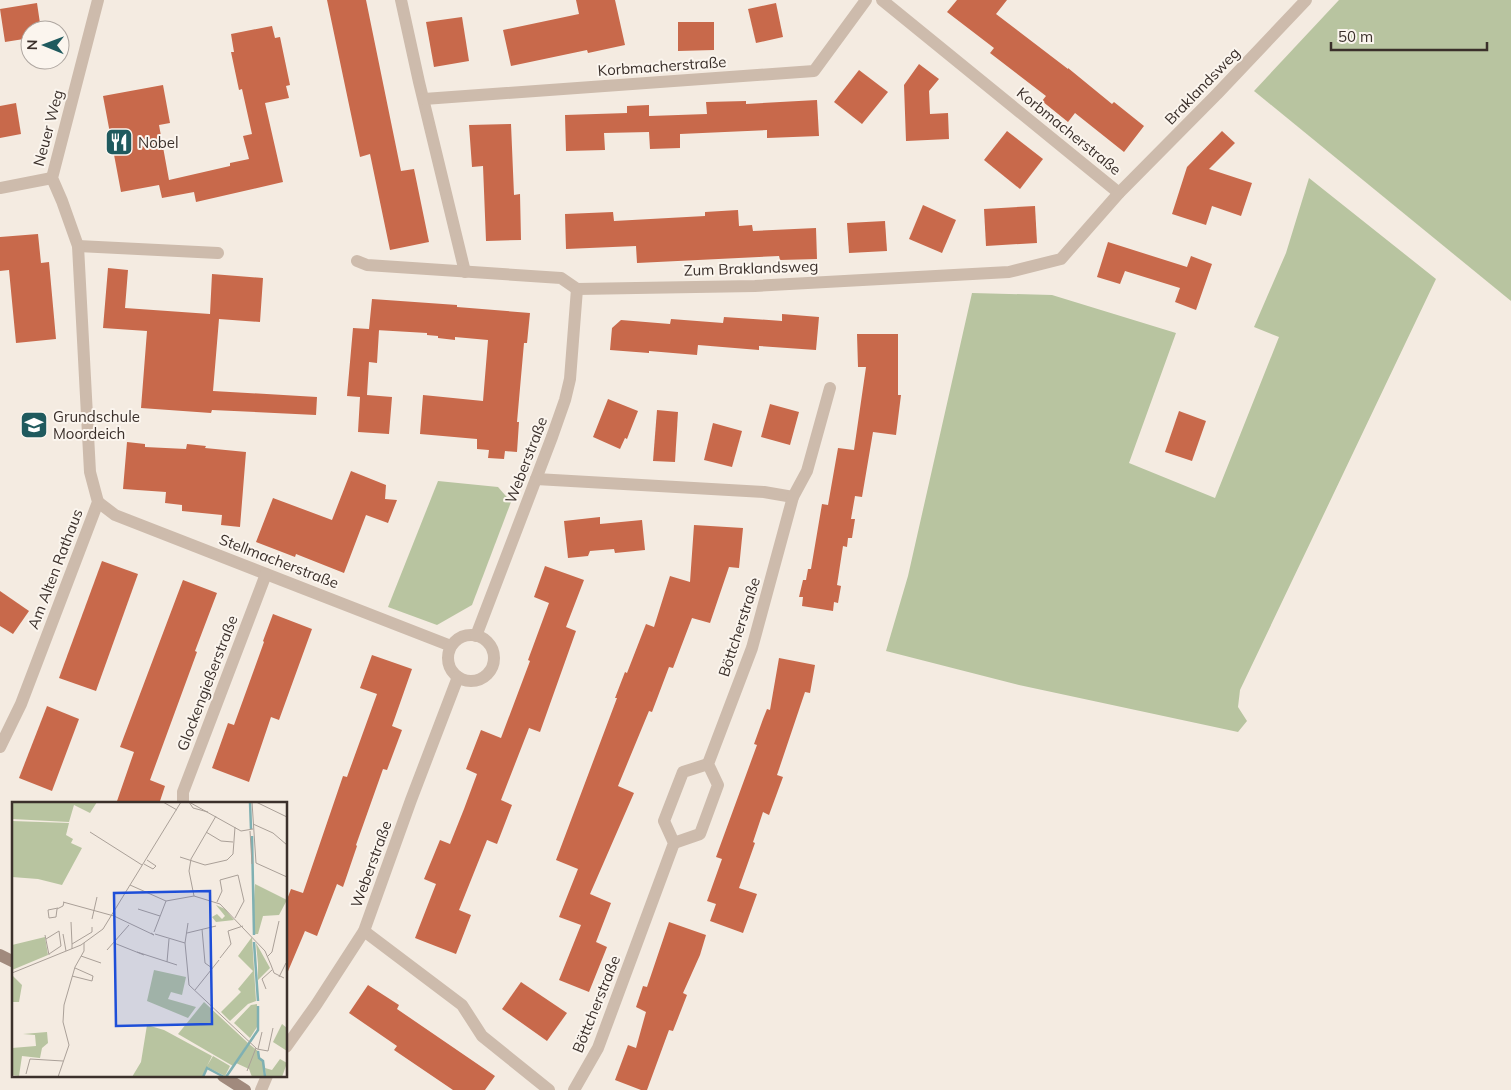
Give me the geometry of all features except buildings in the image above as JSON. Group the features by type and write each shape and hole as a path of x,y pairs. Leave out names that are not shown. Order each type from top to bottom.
{"main road":[{"path":"0,955 12,961"},
{"path":"226,1078 245,1090"}],"street":[{"name":"Neuer Weg","path":"78,246 52,178 98,0"},
{"path":"401,0 465,272"},
{"name":"Korbmacherstraße","path":"424,99 814,71 866,0"},
{"name":"Korbmacherstraße","path":"882,0 1119,192"},
{"name":"Braklandsweg","path":"1119,192 1217,94 1306,0"},
{"name":"Neuer Weg","path":"0,188 52,178"},
{"name":"Zum Braklandsweg","path":"358,261 367,265 561,278 577,289 755,286 1009,272 1062,259 1119,192"},
{"path":"78,246 218,253"},
{"name":"Am Alten Rathaus","path":"0,747 21,704 98,502 90,472 78,246"},
{"name":"Weberstraße","path":"476,636 552,437 570,379 577,289"},
{"name":"Böttcherstraße","path":"708,764 752,648 793,497 806,471 830,388"},
{"path":"536,480 764,492 793,497"},
{"name":"Stellmacherstraße","path":"98,502 115,515 451,646"},
{"name":"Glockengießerstraße","path":"183,802 183,792 266,574"},
{"path":"467,635 476,636 485,640 491,648 494,657 492,667 486,675 478,680 468,681 458,678 450,669 448,657 451,646 458,639 467,635"},
{"name":"Weberstraße","path":"288,1044 316,1006 364,931 411,800 458,678"},
{"path":"708,764 718,786 700,834 674,843 664,821 683,772 708,764"},
{"name":"Böttcherstraße","path":"574,1090 598,1048 674,843"},
{"path":"364,931 462,1005 482,1036 549,1090"},
{"path":"261,1090 266,1078"}],"green space":[{"path":"1339,0 1511,0 1511,301 1254,91"},
{"path":"1309,178 1436,279 1240,690 1238,707 1247,721 1238,732 1019,685 886,651 908,576 972,293 1052,295 1176,333 1129,463 1215,498 1279,337 1254,327 1286,253"},
{"path":"438,481 498,487 511,502 472,605 437,625 388,607"}],"place":[{"name":"Nobel","path":"119,142"},
{"name":"Grundschule Moordeich","path":"34,425"}]}
